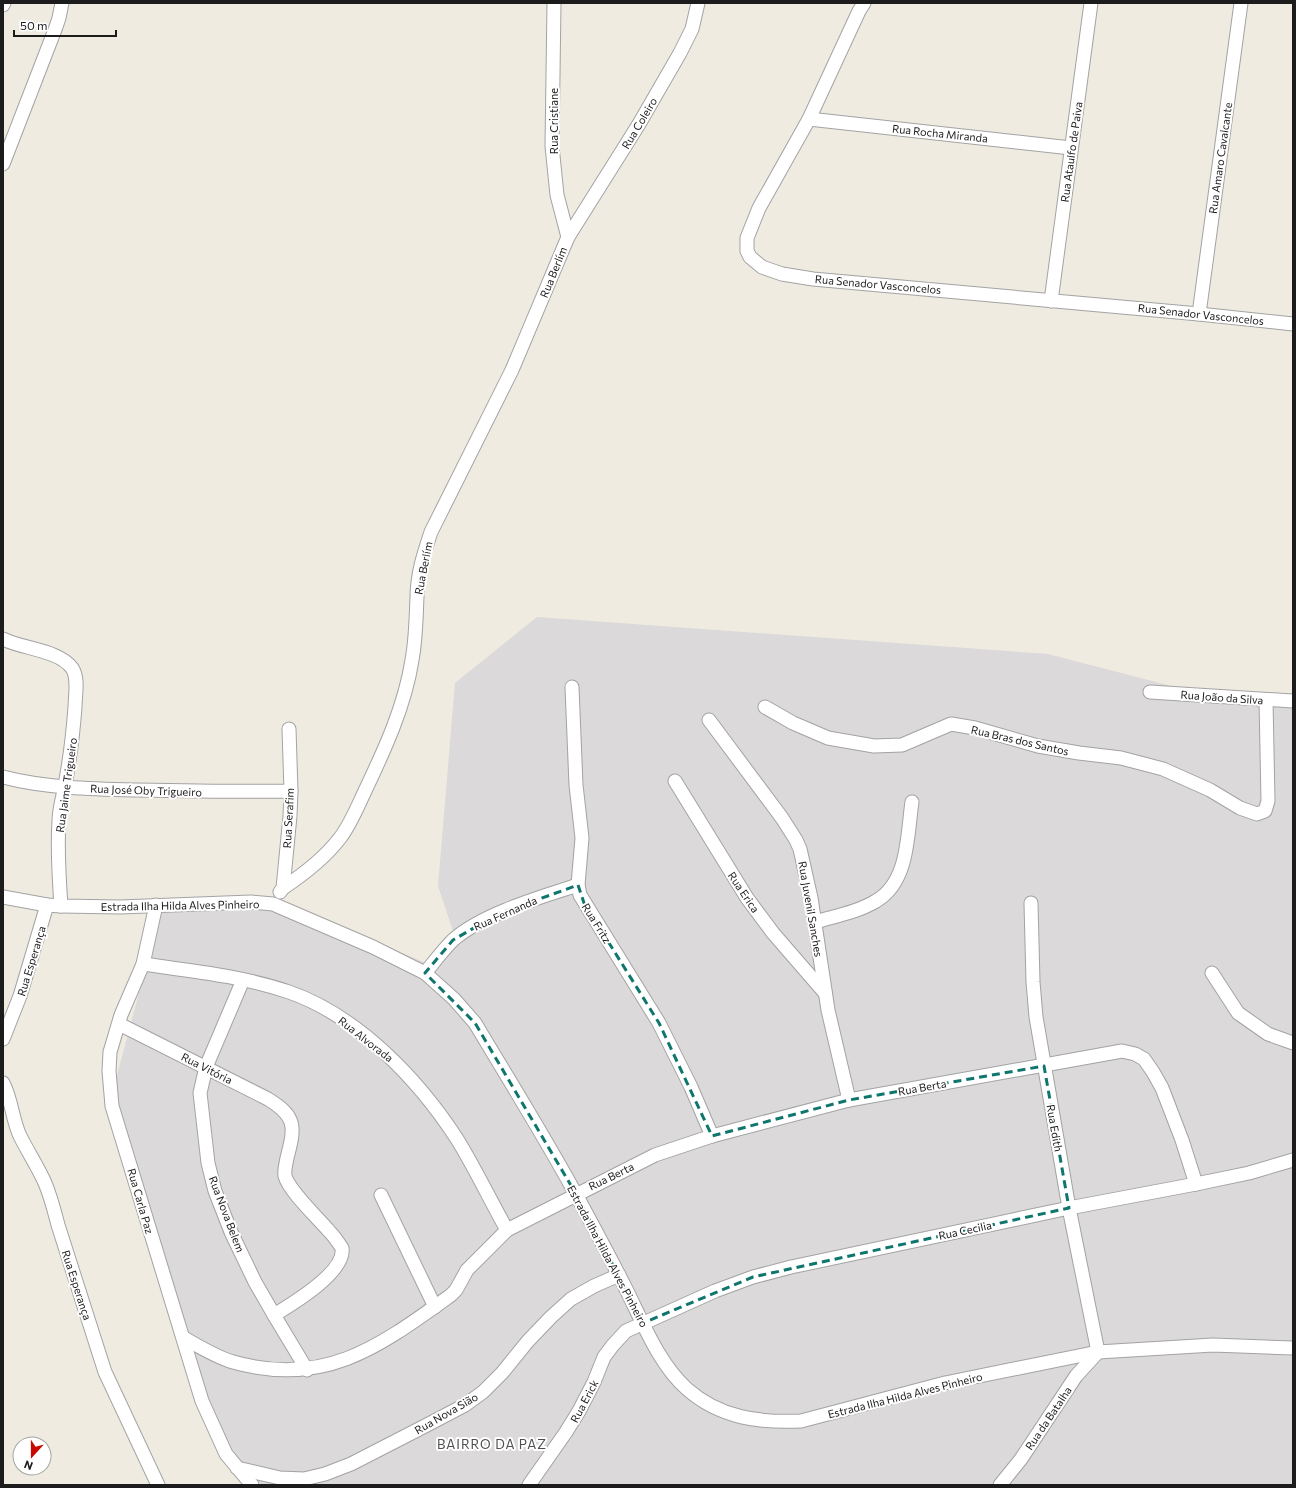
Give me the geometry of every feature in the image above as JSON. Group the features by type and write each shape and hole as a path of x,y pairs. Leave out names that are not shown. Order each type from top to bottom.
{"street":[{"path":"3,164 60,18 62,3"},
{"name":"Rua Cristiane","path":"554,3 552,146 557,195 568,237"},
{"name":"Rua Coleiro","path":"568,237 639,124 680,53 692,29 698,3"},
{"name":"Rua Senador Vasconcelos","path":"864,3 809,119 759,208 747,238 747,251 750,257 762,267 782,274 813,278 1293,324"},
{"name":"Rua Ataulfo de Paiva","path":"1050,301 1090,3"},
{"name":"Rua Amaro Cavalcante","path":"1199,314 1241,3"},
{"name":"Rua Rocha Miranda","path":"809,119 1071,148"},
{"name":"Rua Berlím","path":"283,888 320,860 340,838 352,818 376,768 400,708 408,678 415,638 417,616 416,596 423,555 430,532 512,370 568,237"},
{"name":"Rua Jaime Trigueiro","path":"3,639 62,659 70,666 74,673 75,709 73,737 58,820 61,906"},
{"name":"Rua Fritz","path":"572,687 576,785 582,838 578,884 580,895 659,1023 691,1087 712,1136"},
{"name":"Rua João da Silva","path":"1150,692 1293,701"},
{"name":"Rua Bras dos Santos","path":"765,707 793,723 828,738 874,746 902,745 951,724 975,728 1038,746 1121,758 1163,769 1210,790 1240,808 1257,814 1265,811 1268,801 1266,700"},
{"name":"Rua Juvenil Sanches","path":"709,720 782,818 796,840 802,856 815,922 828,1010 848,1100"},
{"name":"Rua Serafim","path":"273,904 283,888 291,792 289,729"},
{"name":"Rua José Oby Trigueiro","path":"3,777 21,782 102,789 291,792"},
{"name":"Rua Erica","path":"675,782 747,898 773,933 826,993"},
{"path":"815,922 865,907 882,898 889,891 901,871 904,861 912,802"},
{"name":"Rua Fernanda","path":"426,973 454,940 474,925 528,902 578,884"},
{"name":"Estrada Ilha Hilda Alves Pinheiro","path":"3,897 61,906 120,907 251,902 273,904 373,947 426,973 454,999 475,1023 576,1194 662,1360 687,1389 705,1402 730,1414 754,1420 777,1422 801,1421 945,1383 1098,1352 1213,1345 1293,1348"},
{"name":"Rua Edith","path":"1031,903 1034,999 1044,1066 1069,1208 1098,1352"},
{"name":"Rua Esperança","path":"3,1039 20,996 47,905"},
{"name":"Rua Carla Paz","path":"156,905 143,964 119,1024 110,1052 108,1071 112,1106 202,1401 224,1448 237,1468 252,1485"},
{"name":"Rua Alvorada","path":"143,964 243,980 289,992 316,1004 347,1021 402,1068 457,1140 507,1230"},
{"path":"1212,973 1238,1013 1268,1034 1293,1043"},
{"name":"Rua Nova Belem","path":"243,980 206,1067 200,1094 200,1105 208,1163 215,1191 234,1238 255,1282 307,1370"},
{"name":"Rua Vitória","path":"119,1024 268,1099 279,1106 290,1118 292,1135 285,1168 285,1176 297,1195 330,1232 342,1248 343,1253 339,1262 331,1273 296,1302 274,1315"},
{"name":"Rua Berta","path":"184,1338 211,1353 233,1362 277,1370 307,1370 343,1360 367,1351 391,1337 451,1295 456,1290 466,1270 507,1230 655,1155 712,1136 848,1100 1122,1051 1135,1054 1144,1059 1162,1088 1182,1140 1196,1184"},
{"name":"Rua Esperança","path":"3,1083 11,1100 20,1136 45,1184 53,1204 58,1225 105,1372 158,1485"},
{"name":"Rua Cecilia","path":"643,1323 715,1291 753,1277 776,1271 1069,1208 1249,1173 1293,1160"},
{"path":"380,1195 435,1307"},
{"name":"Rua Nova Sião","path":"237,1468 280,1478 304,1479 325,1474 350,1464 426,1426 465,1405 482,1392 502,1373 528,1340 550,1317 571,1300 594,1286 619,1275"},
{"name":"Rua Erick","path":"529,1485 566,1432 594,1382 604,1358 613,1345 626,1331 643,1323"},
{"name":"Rua da Batalha","path":"1000,1485 1021,1459 1076,1376 1098,1352"}],"highlighted area":[{"path":"578,885 584,903 659,1023 712,1136 849,1100 1044,1066 1069,1208 753,1277 643,1323 576,1194 475,1023 425,973 453,940 498,914"}],"shaded area":[{"path":"537,617 1048,654 1210,696 1293,699 1293,1485 261,1485 229,1452 193,1366 110,1101 163,904 271,899 431,965 454,934 438,886 455,683"}],"district":[{"name":"BAIRRO DA PAZ","path":"492,1444"}]}
